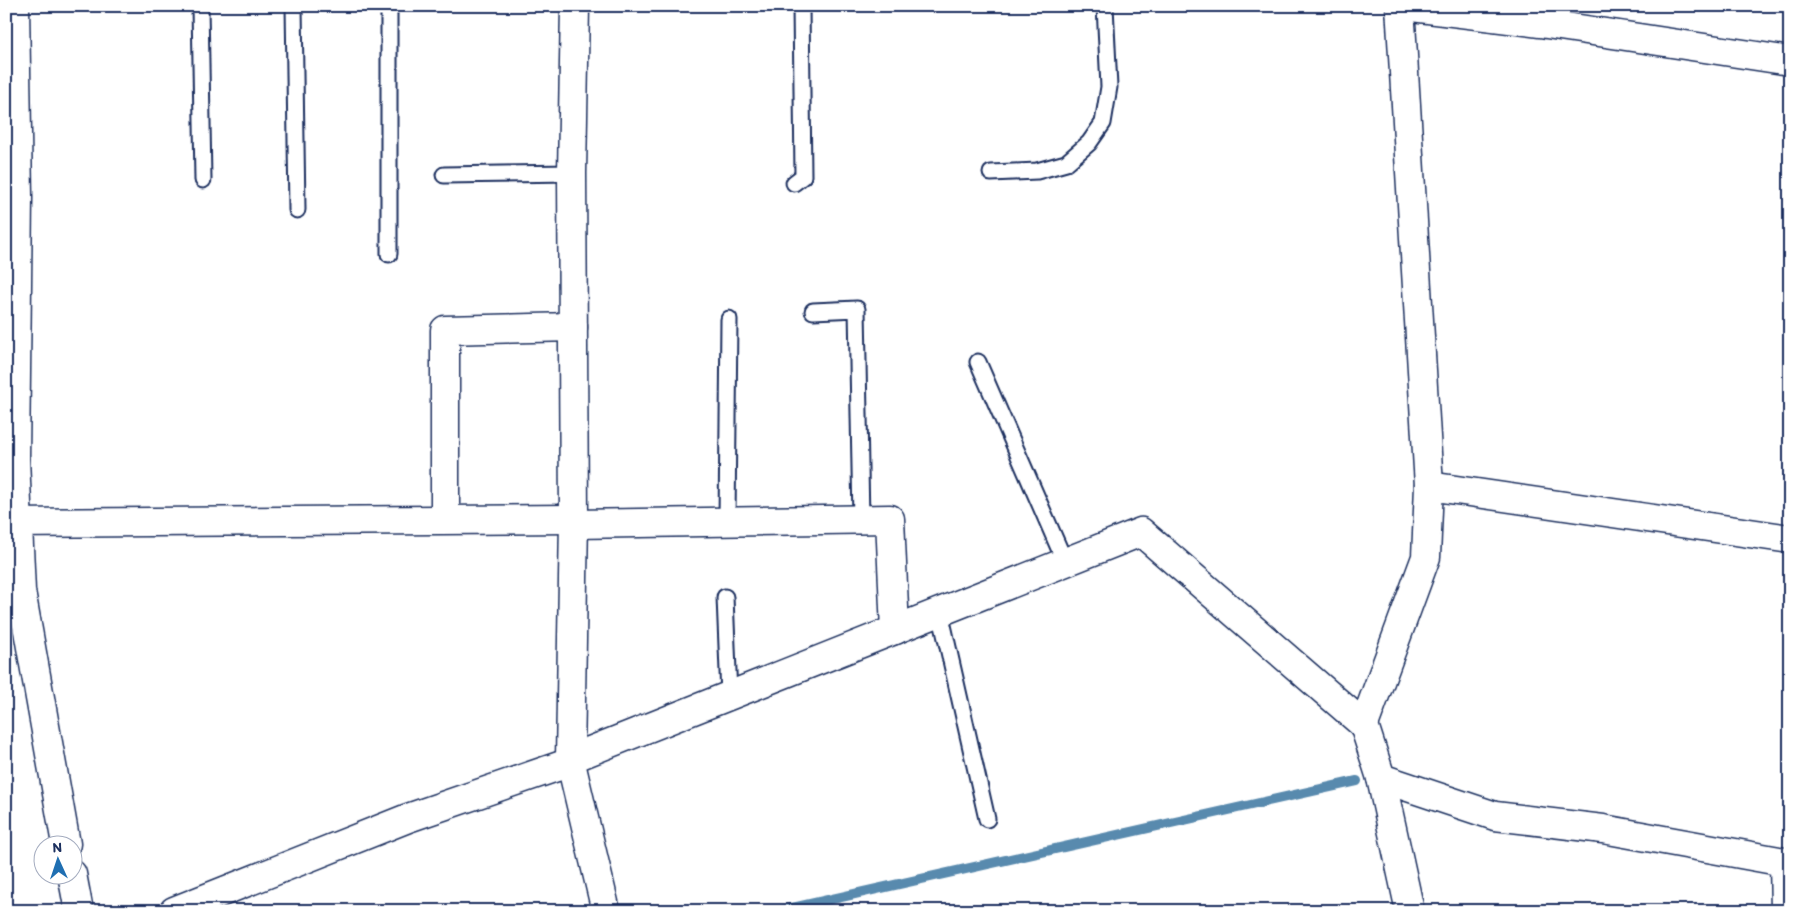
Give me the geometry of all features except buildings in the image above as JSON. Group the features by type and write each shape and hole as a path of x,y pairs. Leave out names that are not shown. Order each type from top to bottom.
{"street":[{"path":"15,6 18,198 16,459 12,523 21,592 64,834"},
{"path":"575,6 572,173 574,522 570,760 606,911"},
{"path":"1364,725 1426,556 1429,486 1402,6 1549,24 1790,61"},
{"path":"444,519 445,330 573,327"},
{"path":"1429,486 1790,539"},
{"path":"12,523 444,519 574,522 890,519 895,630"},
{"path":"174,911 408,818 570,760 1141,532 1364,725 1381,778 1410,911"},
{"path":"1381,778 1495,816 1603,828 1787,862 1785,911"},
{"path":"74,884 78,911"}],"lane":[{"path":"200,6 203,180"},
{"path":"294,6 297,210"},
{"path":"389,6 389,254"},
{"path":"794,183 804,176 801,6"},
{"path":"991,173 1037,171 1066,163 1089,143 1103,123 1109,87 1105,6"},
{"path":"444,175 572,173"},
{"path":"813,311 857,309 862,520"},
{"path":"727,521 729,319"},
{"path":"978,362 1065,562"},
{"path":"725,597 729,696"},
{"path":"940,612 987,819"}],"waterway":[{"path":"779,911 1357,781"}]}
